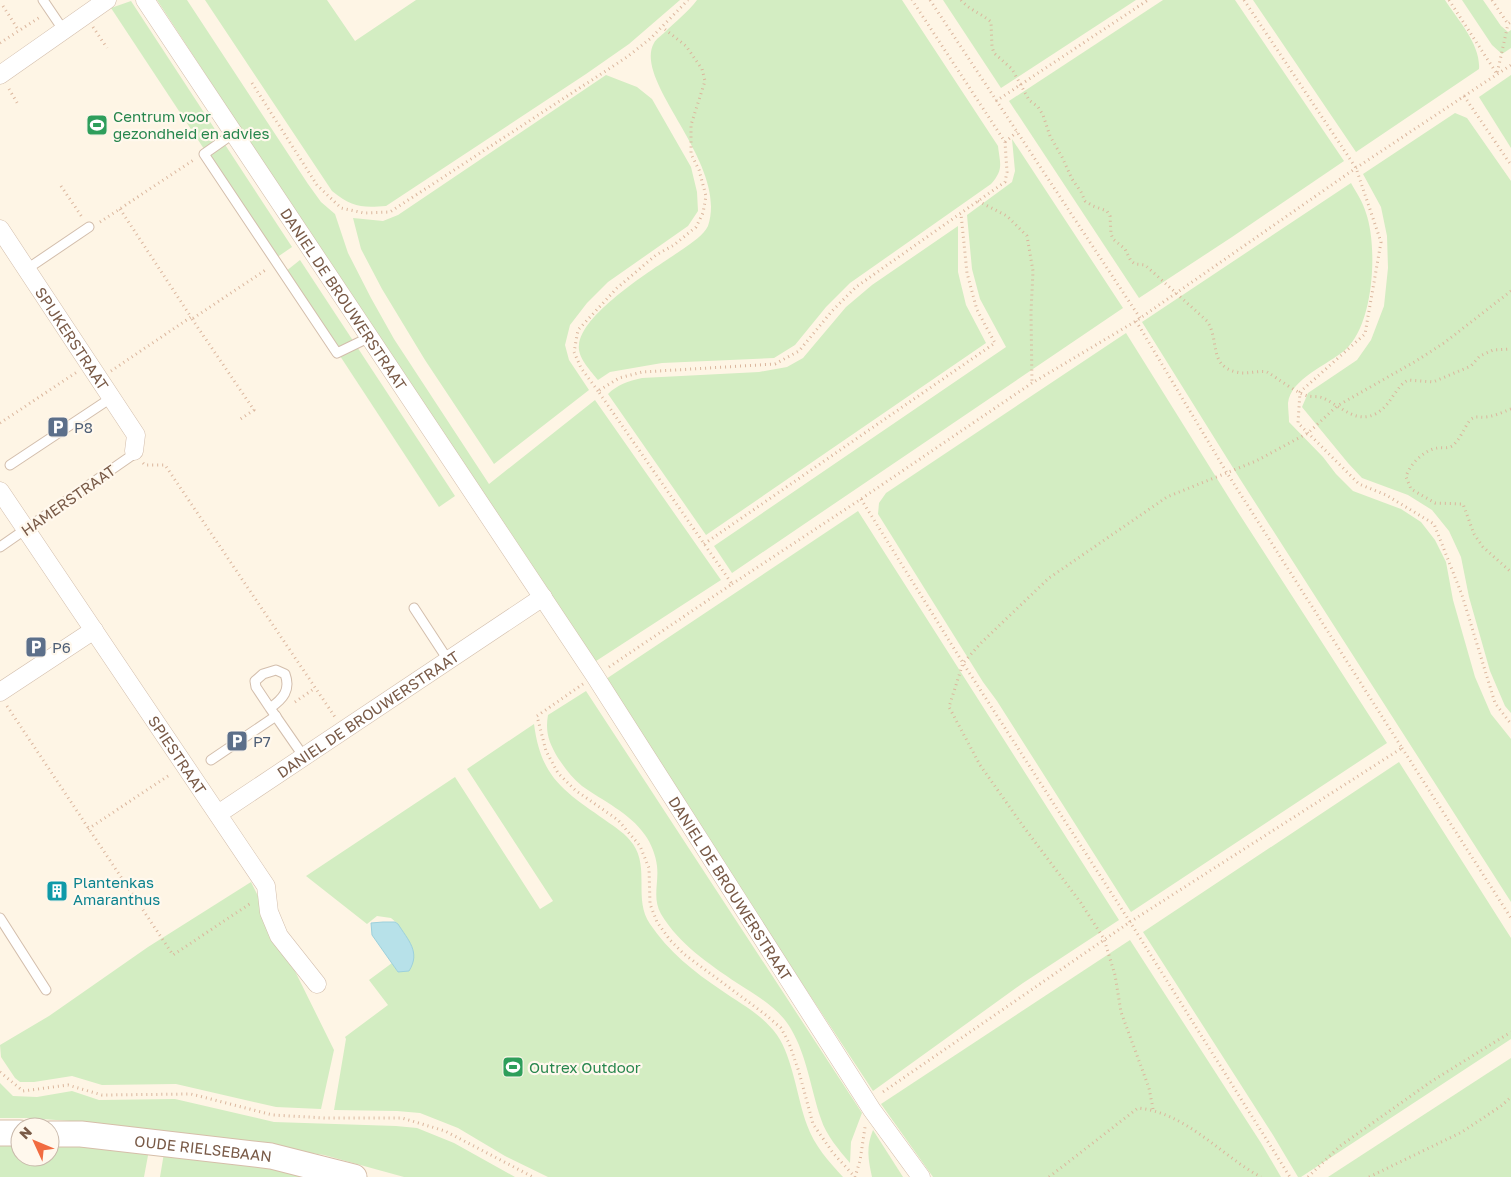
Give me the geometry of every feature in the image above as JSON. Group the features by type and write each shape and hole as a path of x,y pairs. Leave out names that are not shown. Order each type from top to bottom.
{"street":[{"path":"2,79 107,0"},
{"name":"DANIEL DE BROUWERSTRAAT","path":"145,0 595,676 872,1110 921,1177"},
{"name":"SPIJKERSTRAAT","path":"0,230 136,435 134,451"},
{"name":"SPIESTRAAT","path":"0,491 266,886 269,912 279,936 317,984"},
{"name":"DANIEL DE BROUWERSTRAAT","path":"218,814 543,597"},
{"path":"3,697 94,630"},
{"name":"OUDE RIELSEBAAN","path":"60,1134 81,1134 271,1156 354,1177"}],"lane":[{"path":"43,0 64,31"},
{"path":"234,133 204,154 336,353 370,337"},
{"path":"27,269 89,227"},
{"path":"10,465 111,398"},
{"name":"HAMERSTRAAT","path":"0,547 131,456 134,451"},
{"path":"414,608 448,660"},
{"path":"270,708 304,757"},
{"path":"211,760 276,716"},
{"path":"0,918 46,990"}],"path":[{"path":"252,83 317,185 341,208 364,213 390,212 580,86 627,58 651,38 688,0"},
{"path":"598,391 619,378 642,372 775,364 787,359 799,352 832,311 856,287 1005,182 1008,172 1005,142 912,0"},
{"path":"930,0 1140,318"},
{"path":"961,0 969,9 979,13 991,22 994,53 1012,69 1029,100 1038,107 1043,115 1050,136 1085,201 1093,206 1104,209 1110,216 1113,239 1125,249 1131,261 1135,264 1145,265 1176,292 1210,326 1216,355 1226,368 1242,373 1268,372 1307,396 1321,397 1357,417 1373,416 1386,408 1405,381 1433,382 1471,366 1480,356 1493,350 1511,349"},
{"path":"996,101 1148,0"},
{"path":"1244,0 1356,168 1381,242 1366,334 1300,392 1298,423 1359,484 1386,495 1434,524 1462,595 1495,703 1511,724"},
{"path":"1449,0 1497,74"},
{"path":"1492,0 1509,23 1497,74"},
{"path":"2,6 19,31"},
{"path":"0,43 50,10"},
{"path":"662,27 686,46 702,69 705,81 691,125 691,154 699,170 706,196 703,213 696,227 674,245 656,255 617,288 578,330 574,352 581,368 732,584"},
{"path":"1402,748 1104,939 878,1096 865,1124 860,1161 854,1177 833,1153 813,1124 799,1072 789,1043 781,1028 684,954 670,940 657,922 650,904 649,868 640,846 618,820 575,790 558,773 546,750 537,716 1032,383 1136,321 1356,168 1511,65"},
{"path":"2,79 19,106"},
{"path":"1464,96 1511,165"},
{"path":"1005,142 1017,132"},
{"path":"61,186 89,227 93,227 204,154"},
{"path":"978,201 1007,216 1027,236 1033,271 1031,312 1032,383"},
{"path":"120,209 254,410 239,420"},
{"path":"704,544 995,343 974,301 967,273 961,213"},
{"path":"99,379 277,263"},
{"path":"1153,1109 1150,1088 1121,1012 1114,975 1104,939 1082,903 1023,826 980,765 949,707 963,664 982,642 1049,578 1167,497 1256,461 1308,433 1336,406 1444,343 1511,290"},
{"path":"1136,321 1227,473 1511,918"},
{"path":"0,423 89,364"},
{"path":"1511,409 1486,417 1474,417 1454,444 1449,448 1438,447 1424,454 1409,468 1406,477 1411,489 1435,503 1463,504 1474,534 1483,547 1511,572"},
{"path":"134,451 145,465 164,465 344,730"},
{"path":"860,499 1290,1177"},
{"path":"3,697 88,829 173,955 266,893"},
{"path":"88,829 184,765"},
{"path":"1308,1177 1340,1146 1432,1081 1511,1032"},
{"path":"0,1072 23,1091 68,1085 102,1095 191,1094 273,1115 325,1118 402,1118 445,1131 533,1177"},
{"path":"1368,1177 1462,1132 1501,1106 1511,1097"},
{"path":"1049,1177 1138,1108 1153,1109 1166,1114 1196,1132 1261,1177"}],"green space":[{"path":"157,0 187,0 308,184 321,202 335,214 348,253 394,339 489,484 595,400 721,580 593,663"},
{"path":"205,0 327,0 355,41 416,0 680,0 629,44 586,74 386,206 370,207 351,203 332,191"},
{"path":"697,0 902,0 998,146 1000,162 998,174 991,184 850,283 826,307 795,345 774,358 662,363 610,372 598,380 585,364 580,354 579,345 583,332 606,305 622,291 697,239 708,226 711,202 705,176 656,79 651,59 654,43"},
{"path":"943,0 1136,0 1001,88"},
{"path":"1163,0 1235,0 1344,161 1139,298 1009,101"},
{"path":"1253,0 1445,0 1473,42 1479,60 1479,69 1356,152"},
{"path":"1462,0 1483,0 1501,26 1508,32 1511,30 1511,48 1502,54 1492,45"},
{"path":"131,1 292,247 276,258 111,8"},
{"path":"606,75 637,87 652,99 691,167 697,192 698,211 688,226 608,282 587,303 570,325 565,345 569,360 589,390 494,464 425,360 382,289 361,249 353,218 383,221 398,215"},
{"path":"1511,75 1511,148 1479,97"},
{"path":"1455,113 1467,118 1511,181 1511,713 1505,706 1490,671 1469,597 1461,557 1449,531 1432,510 1408,495 1362,478 1302,407 1308,393 1357,360 1371,340 1384,306 1388,268 1387,236 1381,207 1363,174"},
{"path":"1012,139 1123,308 732,573 714,546 1006,347 980,299 972,269 967,215 1012,182 1015,171"},
{"path":"1351,183 1363,205 1370,228 1372,265 1368,305 1355,338 1345,350 1311,373 1296,386 1288,403 1289,422 1353,491 1401,509 1421,522 1435,540 1446,562 1453,600 1475,677 1491,714 1511,739 1511,902 1240,479 1142,322"},
{"path":"958,226 958,272 966,305 986,343 706,535 608,394 623,384 642,378 759,372 787,367 803,358 846,307 872,285"},
{"path":"300,260 455,496 439,507 285,272"},
{"path":"1126,333 1236,509 1387,743 1131,912 983,682 878,514 879,503 886,493"},
{"path":"858,511 1119,920 1023,983 873,1091 603,681"},
{"path":"586,691 862,1113 851,1142 850,1163 833,1142 823,1125 801,1050 786,1021 767,1003 705,961 668,925 658,908 656,862 647,838 632,820 578,783 555,753 547,732 548,715"},
{"path":"534,724 542,758 557,781 566,791 620,831 633,844 640,864 645,914 657,934 691,968 744,1005 765,1022 777,1035 787,1055 803,1114 810,1132 822,1153 843,1177 548,1177 505,1156 458,1128 420,1113 334,1110 345,1037 388,1005 369,980 392,963 398,972 398,924 391,918 377,916 367,924 306,876 455,777 540,909 553,901 467,769"},
{"path":"1399,762 1511,938 1511,1039 1301,1177 1298,1177 1143,932"},
{"path":"251,882 334,1050 321,1109 276,1107 176,1084 102,1085 72,1076 34,1082 20,1082 15,1078 1,1057 0,1045 49,1016 148,947"},
{"path":"1130,940 1281,1177 933,1177 881,1104"},
{"path":"1511,1058 1511,1177 1328,1177"},
{"path":"0,1083 13,1096 37,1097 72,1091 99,1100 175,1099 274,1122 417,1128 454,1143 515,1177 404,1177 324,1155 183,1133 60,1120 60,1117 0,1118"},
{"path":"873,1130 903,1177 872,1177 868,1153"},
{"path":"0,1141 10,1141 10,1167 60,1167 60,1142 149,1150 144,1177 0,1177"},
{"path":"164,1153 277,1169 316,1177 160,1177"}],"water":[{"path":"395,922 398,924 412,946 414,958 409,971 398,972 372,935 371,923"}],"place":[{"name":"Centrum voor gezondheid en advies","path":"97,125"},
{"name":"P8","path":"58,427"},
{"name":"P6","path":"36,647"},
{"name":"P7","path":"237,741"},
{"name":"Plantenkas Amaranthus","path":"57,891"},
{"name":"Outrex Outdoor","path":"513,1067"}]}
